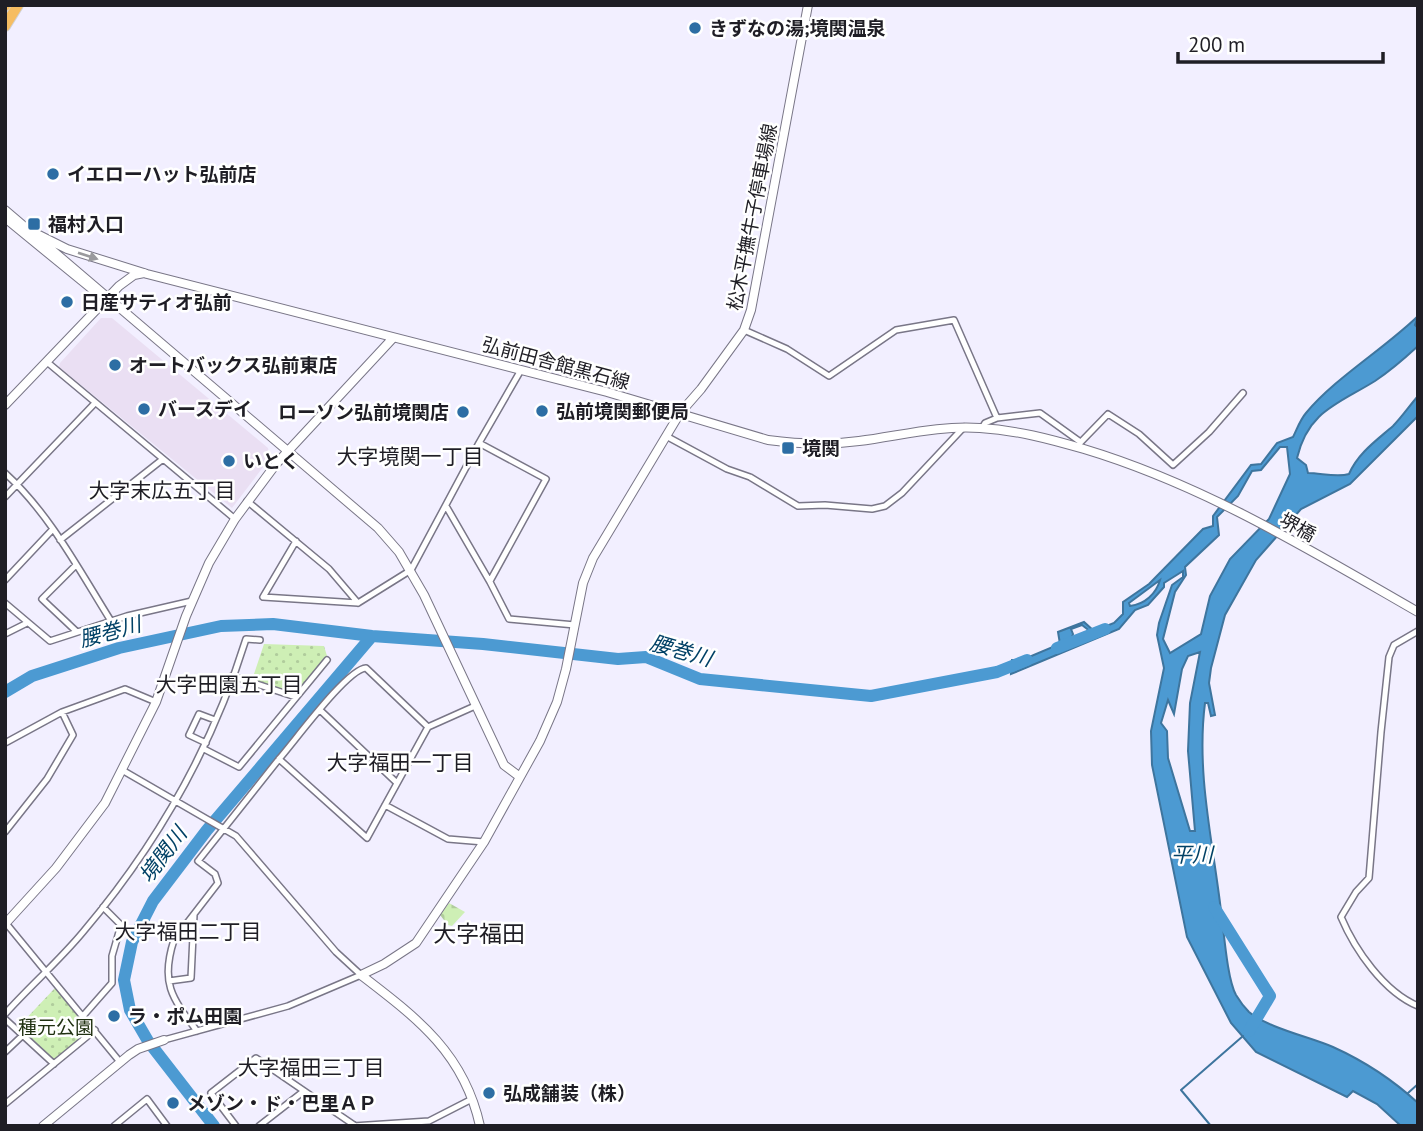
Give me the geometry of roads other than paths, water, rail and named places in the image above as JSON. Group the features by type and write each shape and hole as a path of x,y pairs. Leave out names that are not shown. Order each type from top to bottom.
{"highway":[{"path":"5,26 18,5"}],"main road":[{"name":"松木平撫牛子停車場線","path":"361,975 416,943 484,842 544,731 556,702 566,669 583,583 593,558 680,413 744,330 751,310 808,5"},
{"name":"弘前田舎館黒石線","path":"5,210 95,285 107,299"},
{"path":"5,218 90,289 107,299 378,528 411,570 504,765 520,776"},
{"name":"弘前田舎館黒石線","path":"31,231 67,249 147,274 522,370 680,413 748,435 789,443 856,442 929,429 964,427 1025,433 1077,444 1162,475 1200,493"},
{"path":"5,405 107,299 134,275 147,274"},
{"path":"6,923 86,831 105,803 156,702 186,616 209,563 235,519 288,451 393,338"},
{"name":"堺橋","path":"1200,493 1237,510 1418,612"},
{"path":"361,975 418,1020 444,1047 456,1064 472,1099 480,1126"},
{"path":"43,1126 138,1049 164,1040"}],"street":[{"path":"744,330 787,349 829,376 896,330 954,320 997,418"},
{"path":"47,362 235,519"},
{"path":"296,541 263,597 358,603 411,570 479,443 522,370"},
{"path":"982,428 985,423 997,418 1040,413 1077,444 1108,414 1139,434 1173,465 1209,432 1243,393"},
{"path":"5,498 95,403"},
{"path":"666,436 727,469 750,477 798,506 872,509 885,506 902,494 964,427"},
{"path":"479,443 546,479 490,582"},
{"path":"60,540 163,459"},
{"path":"5,473 53,529 111,621"},
{"path":"247,501 329,569 358,603"},
{"path":"446,506 509,619 575,625"},
{"path":"5,580 53,529"},
{"path":"76,565 42,599 76,632"},
{"path":"5,603 50,641 111,621 192,601"},
{"path":"5,634 27,623"},
{"path":"1418,631 1394,645 1389,657 1369,878 1356,892 1341,917 1354,944 1388,987 1402,1000 1418,1006"},
{"path":"54,1064 5,1016 80,935 142,857 177,802 205,746 246,639 260,640"},
{"path":"215,720 199,714 189,735 239,767 327,660"},
{"path":"197,1031 170,993 168,969 174,940 218,883 215,874 198,861 223,828 320,710 359,668 366,667 428,727"},
{"path":"232,676 296,697"},
{"path":"5,743 62,712 125,690 156,702"},
{"path":"279,759 367,838 428,727 475,706"},
{"path":"320,710 397,783"},
{"path":"5,832 47,779 73,735 62,712"},
{"path":"122,769 236,836 336,952 361,975 288,1006 164,1040"},
{"path":"385,805 449,839 484,842"},
{"path":"83,1016 112,983 112,957 121,925 103,907"},
{"path":"169,981 191,978 194,915"},
{"path":"6,923 120,1062"},
{"path":"5,1104 96,1030"},
{"path":"5,1052 23,1035"},
{"path":"236,1126 211,1093 256,1058 353,1125 429,1121 472,1099"},
{"path":"259,1126 304,1091"},
{"path":"114,1126 147,1099 167,1126"}],"water":[{"path":"1418,316 1415,325 1418,328 1418,346 1381,377 1326,410 1309,429 1297,458 1306,465 1308,473 1349,474 1363,453 1393,426 1418,396 1418,416 1350,484 1301,509 1256,560 1225,615 1209,683 1215,715 1211,716 1208,703 1205,703 1203,755 1226,954 1236,995 1257,1018 1333,1047 1388,1079 1418,1103 1418,1126 1401,1126 1377,1104 1353,1091 1347,1097 1256,1052 1231,1023 1187,937 1152,765 1151,731 1164,668 1157,635 1159,623 1172,585 1183,577 1183,571 1164,583 1164,587 1148,605 1135,610 1119,629 1011,674 1012,660 1022,660 1060,644 1058,632 1084,622 1094,631 1114,623 1123,614 1123,602 1149,584 1203,529 1213,526 1213,516 1251,465 1261,464 1277,443 1293,437 1304,416 1318,400","holes":["1280,447 1287,447 1290,474 1269,519 1230,559 1210,596 1201,634 1170,653 1163,639 1175,592 1186,575 1185,567 1219,535 1217,517 1238,496 1252,471 1261,470","1160,580 1156,590 1145,601 1130,606 1129,603","1082,625 1091,632 1089,638 1076,643 1071,640 1071,629","1200,652 1190,703 1188,751 1195,831 1190,831 1168,758 1167,731 1161,723 1168,700 1174,714 1182,669 1188,656"]}],"waterway":[{"name":"腰巻川","path":"5,692 32,676 119,648 221,626 273,624 618,659 646,657 700,679 871,696 997,672 1027,660"},
{"name":"腰巻川","path":"1057,648 1105,629"},
{"name":"境関川","path":"214,1126 148,1041 130,1010 124,980 132,942 153,901 207,830 372,636"},
{"name":"平川","path":"1214,907 1270,996 1249,1031"},
{"path":"1211,1126 1181,1090 1243,1036"},
{"path":"1408,1093 1418,1084"}],"place":[{"name":"きずなの湯;境関温泉","path":"695,28"},
{"name":"イエローハット弘前店","path":"53,174"},
{"name":"福村入口","path":"34,224"},
{"name":"日産サティオ弘前","path":"67,302"},
{"name":"オートバックス弘前東店","path":"115,365"},
{"name":"バースデイ","path":"144,409"},
{"name":"弘前境関郵便局","path":"542,411"},
{"name":"ローソン弘前境関店","path":"463,412"},
{"name":"境関","path":"788,448"},
{"name":"いとく","path":"229,461"},
{"name":"ラ・ポム田園","path":"114,1016"},
{"name":"弘成舗装（株）","path":"489,1093"},
{"name":"メゾン・ド・巴里ＡＰ","path":"173,1103"}],"district":[{"name":"大字境関一丁目","path":"410,457"},
{"name":"大字末広五丁目","path":"162,491"},
{"name":"大字田園五丁目","path":"229,685"},
{"name":"大字福田一丁目","path":"400,763"},
{"name":"大字福田二丁目","path":"188,932"},
{"name":"大字福田","path":"479,934"},
{"name":"大字福田三丁目","path":"311,1068"}],"park label":[{"name":"種元公園","path":"56,1027"}]}
